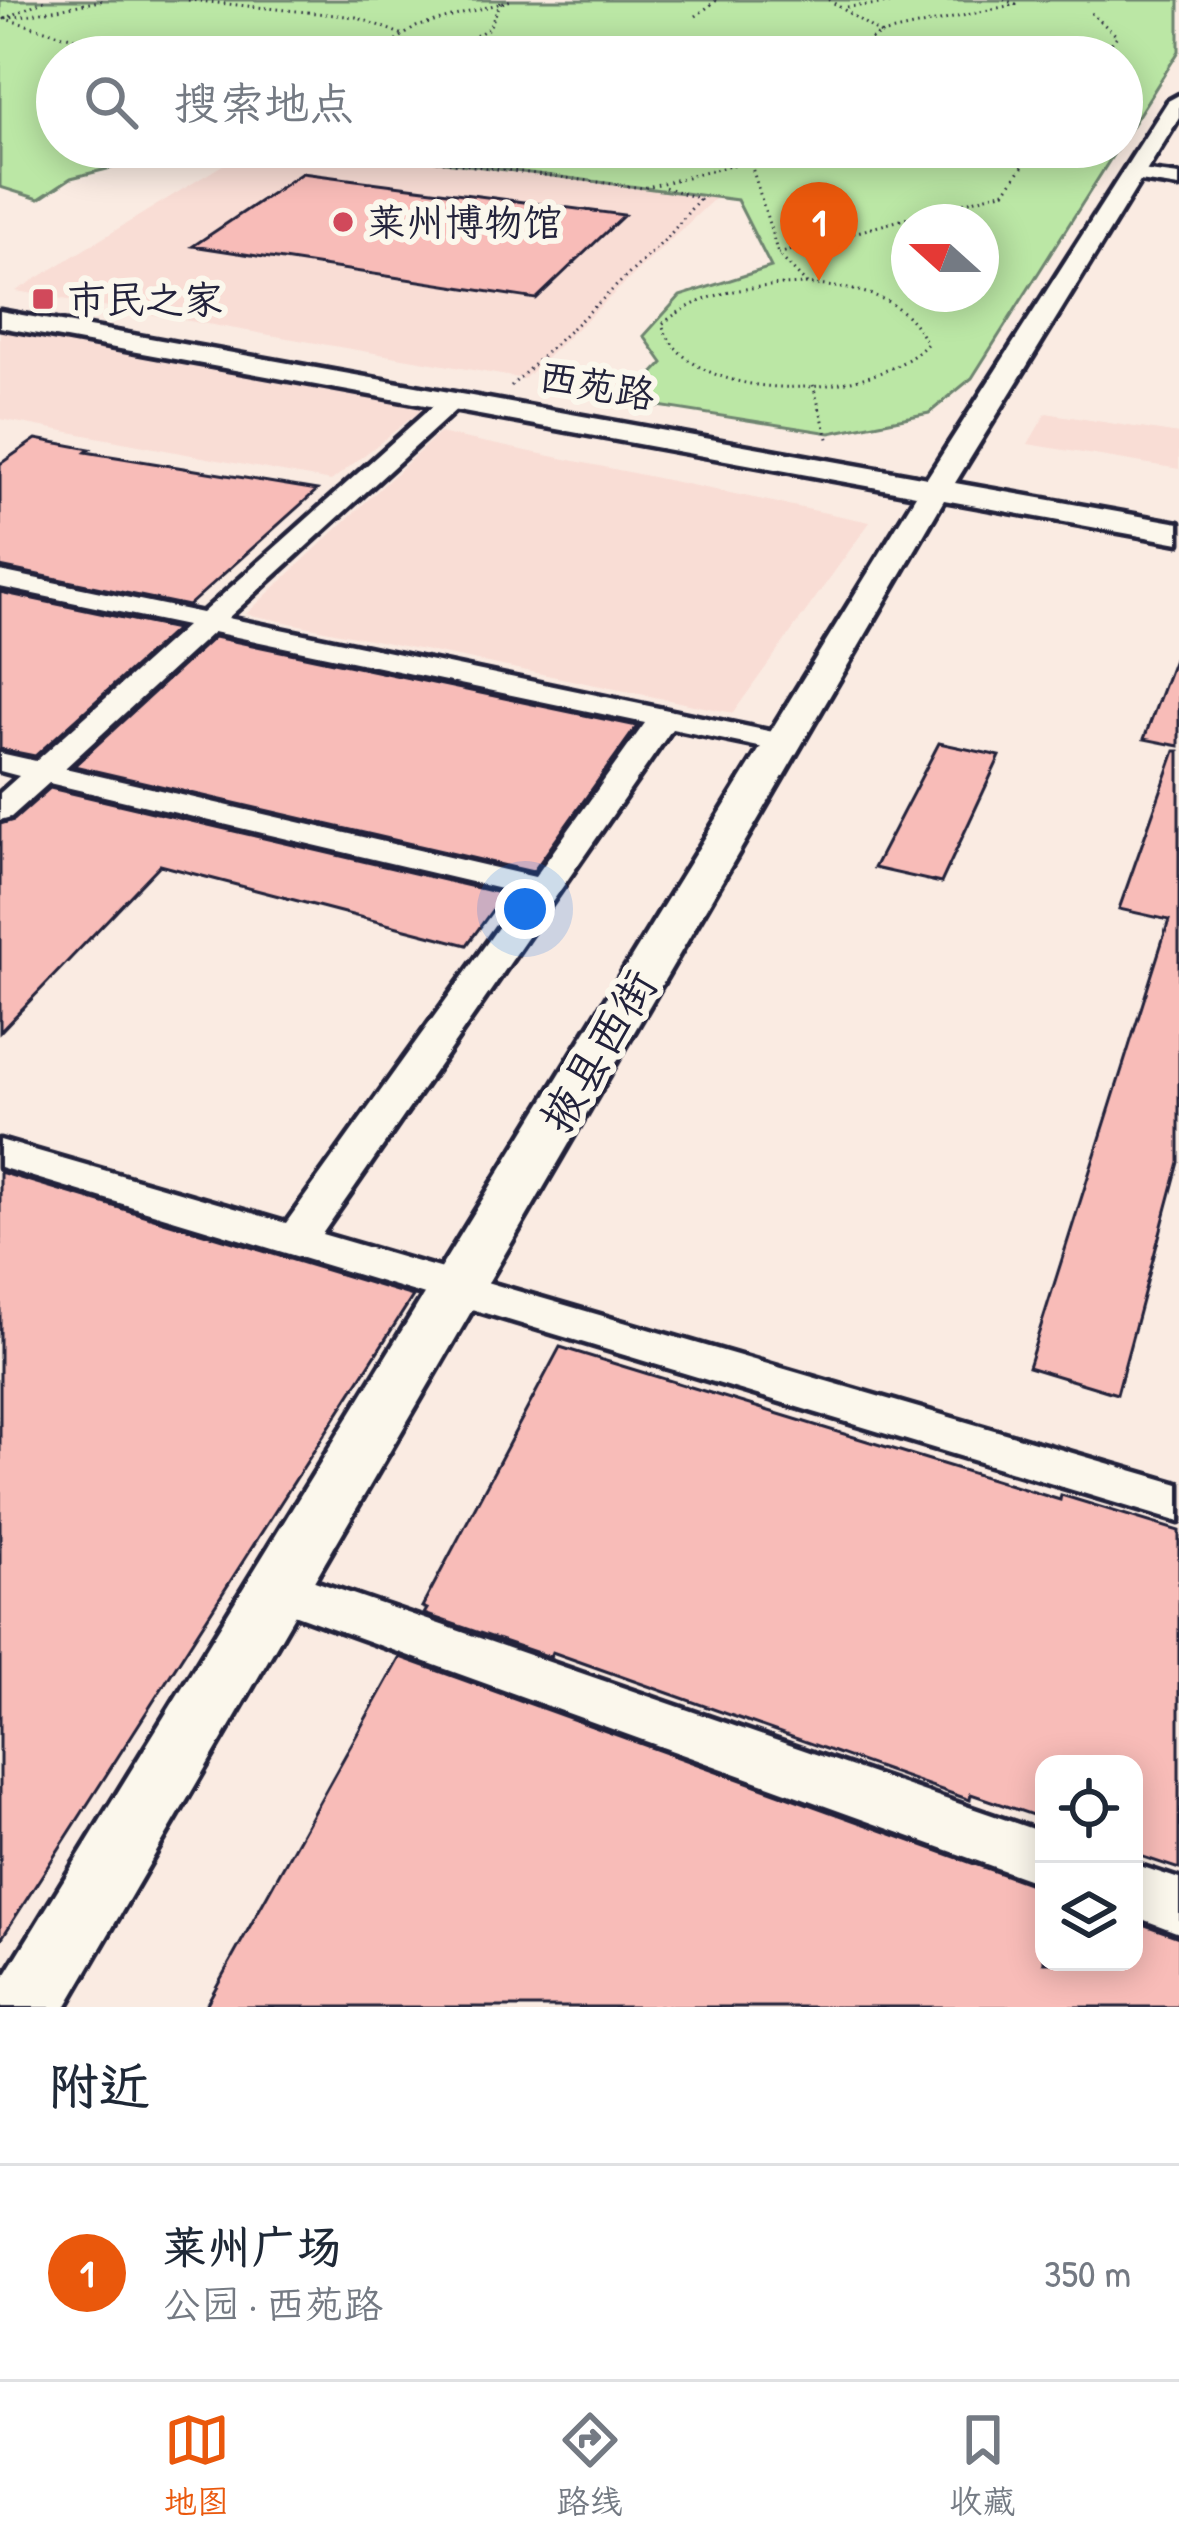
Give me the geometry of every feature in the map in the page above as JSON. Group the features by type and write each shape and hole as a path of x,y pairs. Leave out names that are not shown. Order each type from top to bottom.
{"main road":[{"name":"掖县西街","path":"1143,160 1179,101"},
{"name":"掖县西街","path":"26,2007 942,477 1138,168"},
{"name":"西苑路","path":"0,298 830,445 942,477 1179,533"},
{"name":"西苑路","path":"0,319 452,401 942,477 1179,507"}],"street":[{"path":"1134,175 1179,181"},
{"path":"0,810 452,401"},
{"path":"0,579 783,743"},
{"path":"295,1241 664,718"},
{"path":"0,762 543,889"},
{"path":"0,1153 1179,1503"},
{"path":"277,1588 1035,1855"},
{"path":"1143,1893 1179,1906"}],"path":[{"path":"3,19 44,0"},
{"path":"3,19 106,0"},
{"path":"188,0 203,4 286,2 367,13"},
{"path":"398,36 512,0"},
{"path":"696,16 717,0"},
{"path":"829,0 880,34"},
{"path":"843,8 924,0"},
{"path":"876,36 1016,4 1004,0"},
{"path":"475,36 489,28 501,2"},
{"path":"1091,13 1117,36"},
{"path":"386,18 401,34"},
{"path":"3,19 67,36"},
{"path":"502,168 644,188 721,168"},
{"path":"752,168 778,254 807,284"},
{"path":"778,254 1005,191 1021,168"},
{"path":"508,388 668,237 699,200 656,184"},
{"path":"807,284 847,289 895,305 925,326 927,344 915,360 887,374 813,385 754,382 712,373 681,358 664,342 662,324 673,309 697,297 734,288 807,284"},
{"path":"813,385 830,445"}],"shaded area":[{"path":"218,168 492,168 716,197 524,379 16,291"},
{"path":"0,329 427,406 331,481 0,419"},
{"path":"1046,413 1179,434 1179,469 1028,444"},
{"path":"439,433 870,522 733,713 246,614"}],"green space":[{"path":"0,0 1179,0 1179,51 1143,108 1143,36 36,36 36,168 111,168 71,178 39,199 0,187"},
{"path":"491,168 1105,168 972,378 929,413 830,433 627,401 663,363 644,336 680,296 771,267 737,200"}],"building":[{"path":"302,173 624,215 536,299 193,246"},
{"path":"36,439 90,449 86,452 317,490 188,606 0,567 0,464"},
{"path":"0,592 176,629 35,756 0,749"},
{"path":"214,637 637,726 533,872 74,766"},
{"path":"1179,655 1179,746 1144,739"},
{"path":"939,743 1000,756 941,883 874,868"},
{"path":"1175,751 1179,751 1179,1162 1117,1394 1028,1367 1169,920 1119,909"},
{"path":"50,788 504,894 467,945 160,865 0,1032 0,824 14,820"},
{"path":"0,1172 413,1296 0,1941"},
{"path":"560,1347 1060,1500 1061,1495 1179,1531 1179,1869 1143,1857 1143,1755 1035,1755 1035,1816 971,1794 970,1800 552,1652 550,1657 424,1614 427,1609 422,1607"},
{"path":"400,1657 1035,1886 1035,1971 1143,1971 1143,1924 1179,1937 1179,2007 205,2007"}],"place":[{"name":"莱州博物馆","path":"343,222"},
{"name":"莱州广场","path":"819,281"},
{"name":"市民之家","path":"43,299"}]}
